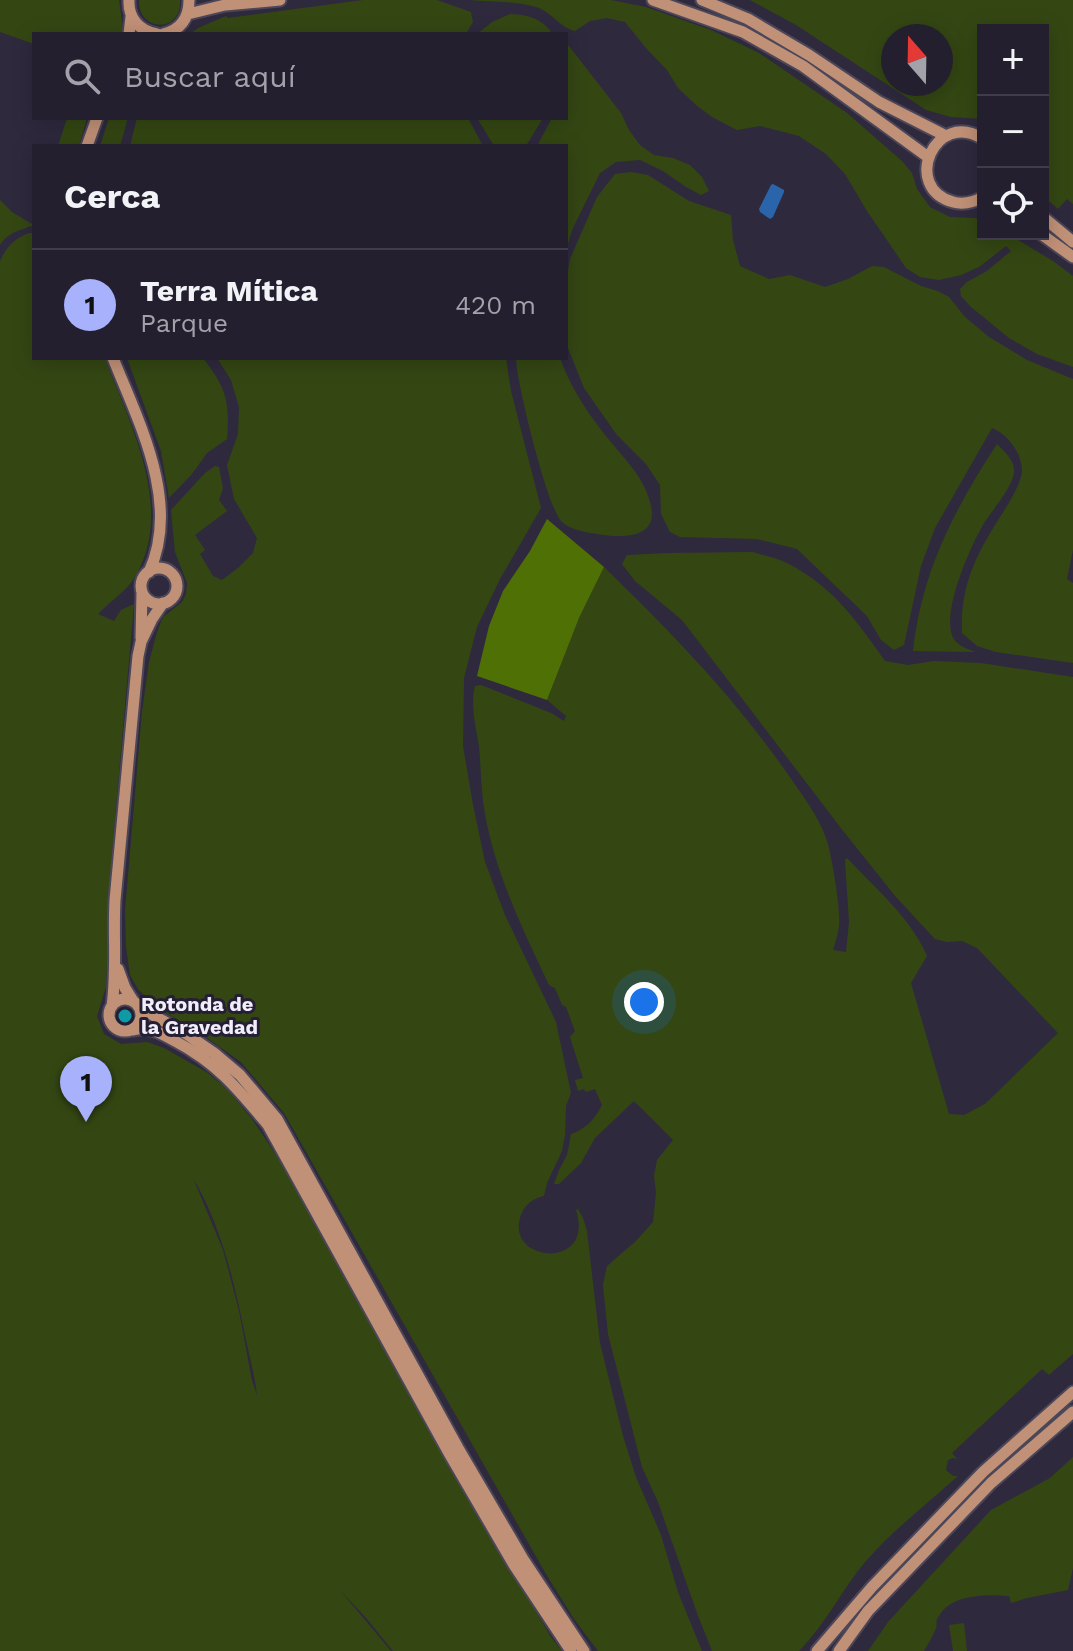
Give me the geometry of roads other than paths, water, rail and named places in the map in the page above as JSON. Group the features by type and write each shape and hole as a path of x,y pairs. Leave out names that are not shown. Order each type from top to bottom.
{"main road":[{"path":"129,0 129,32"},
{"path":"167,32 177,29 184,22 189,0"},
{"path":"188,14 225,5 280,0"},
{"path":"653,0 755,38 803,66 928,157"},
{"path":"702,0 748,19 879,102 946,136"},
{"path":"131,17 147,32"},
{"path":"88,144 96,120"},
{"path":"977,136 962,132 938,141 928,157 926,168 933,188 940,196 960,203 977,201"},
{"path":"1049,222 1073,242"},
{"path":"1049,240 1073,257"},
{"path":"114,360 149,452 159,490 162,513 160,538 149,572"},
{"path":"141,642 163,603 172,598 177,583 160,538"},
{"path":"174,576 162,568 156,568 145,575 141,583 141,642 115,900 116,961 109,1014 111,1024 122,1031 147,1028 190,1049 213,1064 232,1082 268,1125 449,1453 514,1565 571,1651"},
{"path":"142,592 150,601 163,603"},
{"path":"116,961 125,988 142,1013 140,1023 133,1030"},
{"path":"112,1006 119,1000 137,1005 185,1033 240,1075 277,1119 458,1448 523,1559 584,1651"},
{"path":"817,1651 872,1587 983,1472 1073,1392"},
{"path":"839,1651 868,1611 980,1494 1073,1412"}],"water":[{"path":"773,184 784,192 770,219 759,209"}],"place":[{"name":"Rotonda de la Gravedad","path":"125,1016"},
{"name":"Terra Mítica","path":"86,1122"}]}
